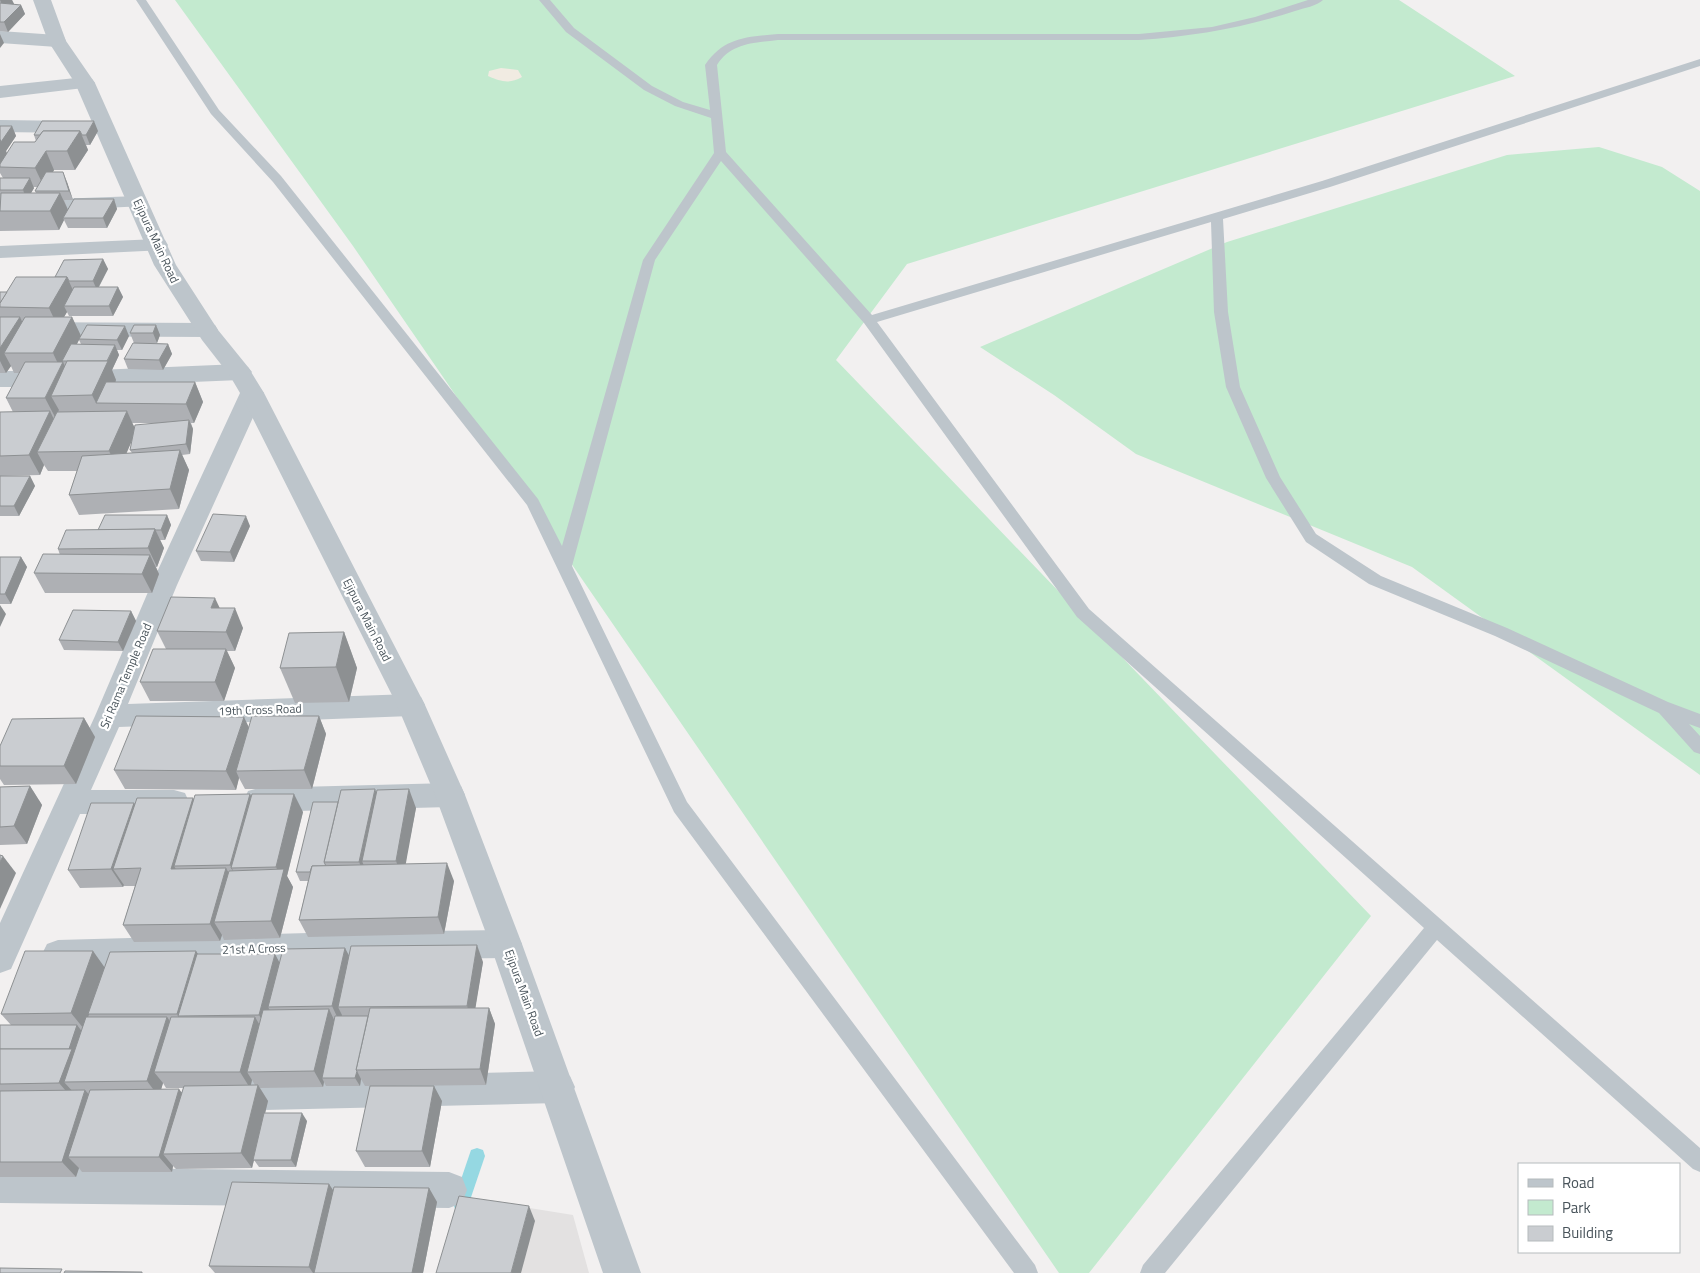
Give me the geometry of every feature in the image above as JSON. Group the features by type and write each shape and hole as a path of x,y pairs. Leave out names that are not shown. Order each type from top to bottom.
{"street":[{"name":"Ejipura Main Road","path":"42,0 57,41 85,83 156,245 177,286 246,382 411,705 450,795 506,944 622,1273"},
{"path":"0,37 57,41"},
{"path":"0,92 85,83"},
{"path":"0,126 104,127"},
{"path":"20,148 35,126"},
{"path":"0,207 138,202"},
{"path":"0,252 156,245"},
{"path":"0,329 207,330"},
{"path":"0,379 246,382"},
{"name":"Sri Rama Temple Road","path":"0,957 109,716 164,586 246,382"},
{"name":"19th Cross Road","path":"109,716 411,705"},
{"path":"228,801 450,795"},
{"path":"70,802 198,802"},
{"name":"21st A Cross","path":"0,957 345,946 506,944"},
{"path":"193,1096 558,1087"},
{"path":"0,1185 449,1190"}],"lane":[{"path":"141,0 215,112 277,179 533,503 680,806 1027,1273"},
{"path":"544,0 570,30 648,88 679,104 715,116"},
{"path":"1318,0 1273,16 1193,33 1139,37 778,37 729,45 717,54 711,66 720,153 869,320 1083,613 1700,1162"},
{"path":"869,320 1217,218 1700,62"},
{"path":"564,566 649,260 720,153"},
{"path":"1217,218 1221,312 1233,387 1273,478 1311,538 1375,580 1501,632 1662,707 1700,721"},
{"path":"1662,707 1700,747"},
{"path":"1151,1273 1436,928"}],"shaded area":[{"path":"469,1198 573,1215 589,1273 446,1273"}],"green space":[{"path":"175,0 1399,0 1515,76 907,264 836,360 1371,916 1089,1273 1059,1273 353,246"},
{"path":"1599,147 1662,167 1700,191 1700,775 1412,567 1136,454 1054,395 980,347 1227,242 1507,155"}],"sand":[{"path":"501,68 518,70 522,77 513,81 505,81 488,76 489,71"}],"building":[{"path":"0,3 21,5 4,22 0,22"},
{"path":"42,121 94,121 86,135 82,135 80,131 43,131 40,135 34,135"},
{"path":"0,126 12,126 1,142 0,139"},
{"path":"43,131 80,131 67,151 46,151 35,168 0,167 14,142 35,142"},
{"path":"46,172 63,172 69,191 35,191"},
{"path":"0,178 30,178 23,190 0,190"},
{"path":"1,193 60,193 50,211 0,211"},
{"path":"74,199 114,199 103,218 63,218"},
{"path":"103,259 93,281 69,281 67,277 55,277 64,260"},
{"path":"16,277 67,277 49,308 0,307 0,303"},
{"path":"74,287 118,287 109,306 64,306"},
{"path":"0,292 7,292 0,303"},
{"path":"0,317 20,317 0,348"},
{"path":"25,317 72,317 53,353 4,353"},
{"path":"87,325 125,326 117,340 79,339"},
{"path":"134,325 156,325 153,333 130,333"},
{"path":"133,343 168,344 159,360 124,359"},
{"path":"71,344 115,345 107,361 62,361"},
{"path":"67,361 108,361 92,395 51,396"},
{"path":"25,362 63,362 45,398 6,398"},
{"path":"106,382 195,382 186,404 96,403"},
{"path":"50,411 29,455 0,456 0,412"},
{"path":"127,411 109,451 37,452 57,412"},
{"path":"189,420 186,444 130,450 135,425"},
{"path":"180,450 170,489 69,495 82,456"},
{"path":"0,476 30,476 14,506 0,506"},
{"path":"213,514 246,516 230,552 196,551"},
{"path":"105,515 167,515 161,530 98,530"},
{"path":"155,529 148,548 58,549 66,530"},
{"path":"43,554 150,555 142,574 34,573"},
{"path":"0,557 21,557 5,594 0,594"},
{"path":"171,597 215,598 211,608 235,608 226,632 157,631"},
{"path":"73,610 131,611 118,642 59,640"},
{"path":"344,632 336,667 280,668 289,633"},
{"path":"153,649 226,649 215,682 140,682"},
{"path":"136,716 244,717 226,771 114,770"},
{"path":"252,716 319,716 304,770 236,771"},
{"path":"84,718 64,766 0,766 0,746 12,719"},
{"path":"30,786 14,826 0,827 0,787"},
{"path":"375,789 359,862 324,862 341,790"},
{"path":"409,789 396,861 362,861 377,790"},
{"path":"250,794 230,865 174,866 195,795"},
{"path":"252,794 294,794 276,867 231,868"},
{"path":"137,798 193,798 171,869 226,868 210,924 123,925 141,868 113,869"},
{"path":"313,802 338,802 324,862 326,866 312,866 310,872 296,872"},
{"path":"91,803 134,803 111,869 68,870"},
{"path":"447,863 438,917 299,920 312,866"},
{"path":"284,869 271,921 214,922 229,871"},
{"path":"477,945 467,1006 338,1007 351,946"},
{"path":"345,948 332,1006 268,1007 283,949"},
{"path":"25,951 93,951 71,1013 1,1014"},
{"path":"196,951 177,1014 88,1014 110,952"},
{"path":"197,954 275,954 259,1015 178,1016"},
{"path":"370,1008 489,1008 480,1069 356,1070"},
{"path":"329,1009 314,1071 247,1072 263,1010"},
{"path":"335,1016 368,1016 355,1078 322,1078"},
{"path":"86,1017 167,1017 147,1081 64,1082"},
{"path":"171,1017 255,1017 240,1072 154,1072"},
{"path":"0,1025 77,1025 69,1049 0,1049"},
{"path":"0,1049 72,1049 59,1083 0,1084"},
{"path":"258,1085 241,1153 163,1154 184,1086"},
{"path":"370,1086 434,1086 422,1151 356,1151"},
{"path":"179,1089 159,1157 68,1157 90,1090"},
{"path":"85,1090 62,1162 0,1162 0,1091"},
{"path":"264,1113 302,1113 291,1160 253,1160"},
{"path":"232,1182 329,1184 309,1267 209,1266"},
{"path":"334,1187 429,1188 412,1273 314,1273"},
{"path":"459,1196 529,1206 511,1273 436,1273"},
{"path":"0,1268 62,1269 60,1273 0,1273"},
{"path":"65,1271 142,1272 142,1273 64,1273"}],"waterway":[{"path":"461,1203 477,1156"}]}
